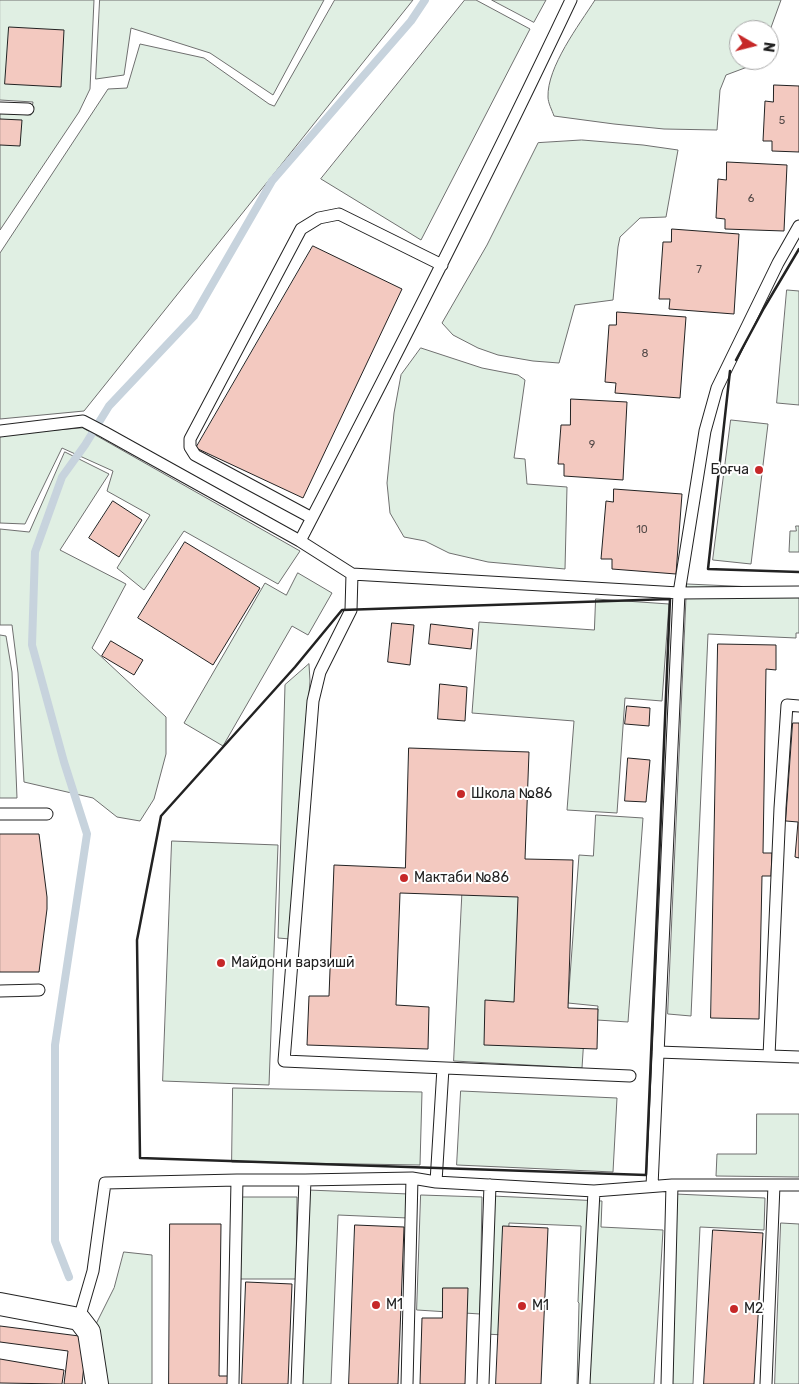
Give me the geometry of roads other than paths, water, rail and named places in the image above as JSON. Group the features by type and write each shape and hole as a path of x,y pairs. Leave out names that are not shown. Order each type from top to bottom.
{"street":[{"path":"0,1304 79,1319 89,1332 97,1384"}],"lane":[{"path":"300,541 515,120 571,0"},
{"path":"0,108 28,109"},
{"path":"312,518 195,455 190,447 190,439 301,229 319,218 339,214 442,265"},
{"path":"652,1186 679,593 705,431 717,388 778,263 799,226"},
{"path":"0,431 83,421 300,541 352,574 679,593 799,592"},
{"path":"352,574 351,610 320,672 313,701 284,1061 630,1076"},
{"path":"769,1056 780,808 787,705 799,706"},
{"path":"0,814 47,814"},
{"path":"0,991 39,990"},
{"path":"658,1052 799,1057"},
{"path":"436,1182 444,1068"},
{"path":"407,1384 412,1178"},
{"path":"79,1319 93,1271 105,1183 412,1178 436,1182 594,1191 672,1185 799,1186"},
{"path":"234,1384 237,1180"},
{"path":"297,1384 305,1180"},
{"path":"483,1384 490,1185"},
{"path":"667,1384 672,1185"},
{"path":"766,1384 774,1185"},
{"path":"584,1384 594,1191"}],"waterway":[{"path":"69,1277 55,1241 55,1045 87,834 64,762 32,645 35,552 62,477 85,445 109,406 194,316 272,181 411,21 425,0"}],"place":[{"name":"Боғча","path":"759,470"},
{"name":"Школа №86","path":"461,794"},
{"name":"Мактаби №86","path":"404,878"},
{"name":"Майдони варзишӣ","path":"221,963"},
{"name":"М1","path":"376,1305"},
{"name":"M1","path":"522,1306"},
{"name":"М2","path":"734,1309"}]}
